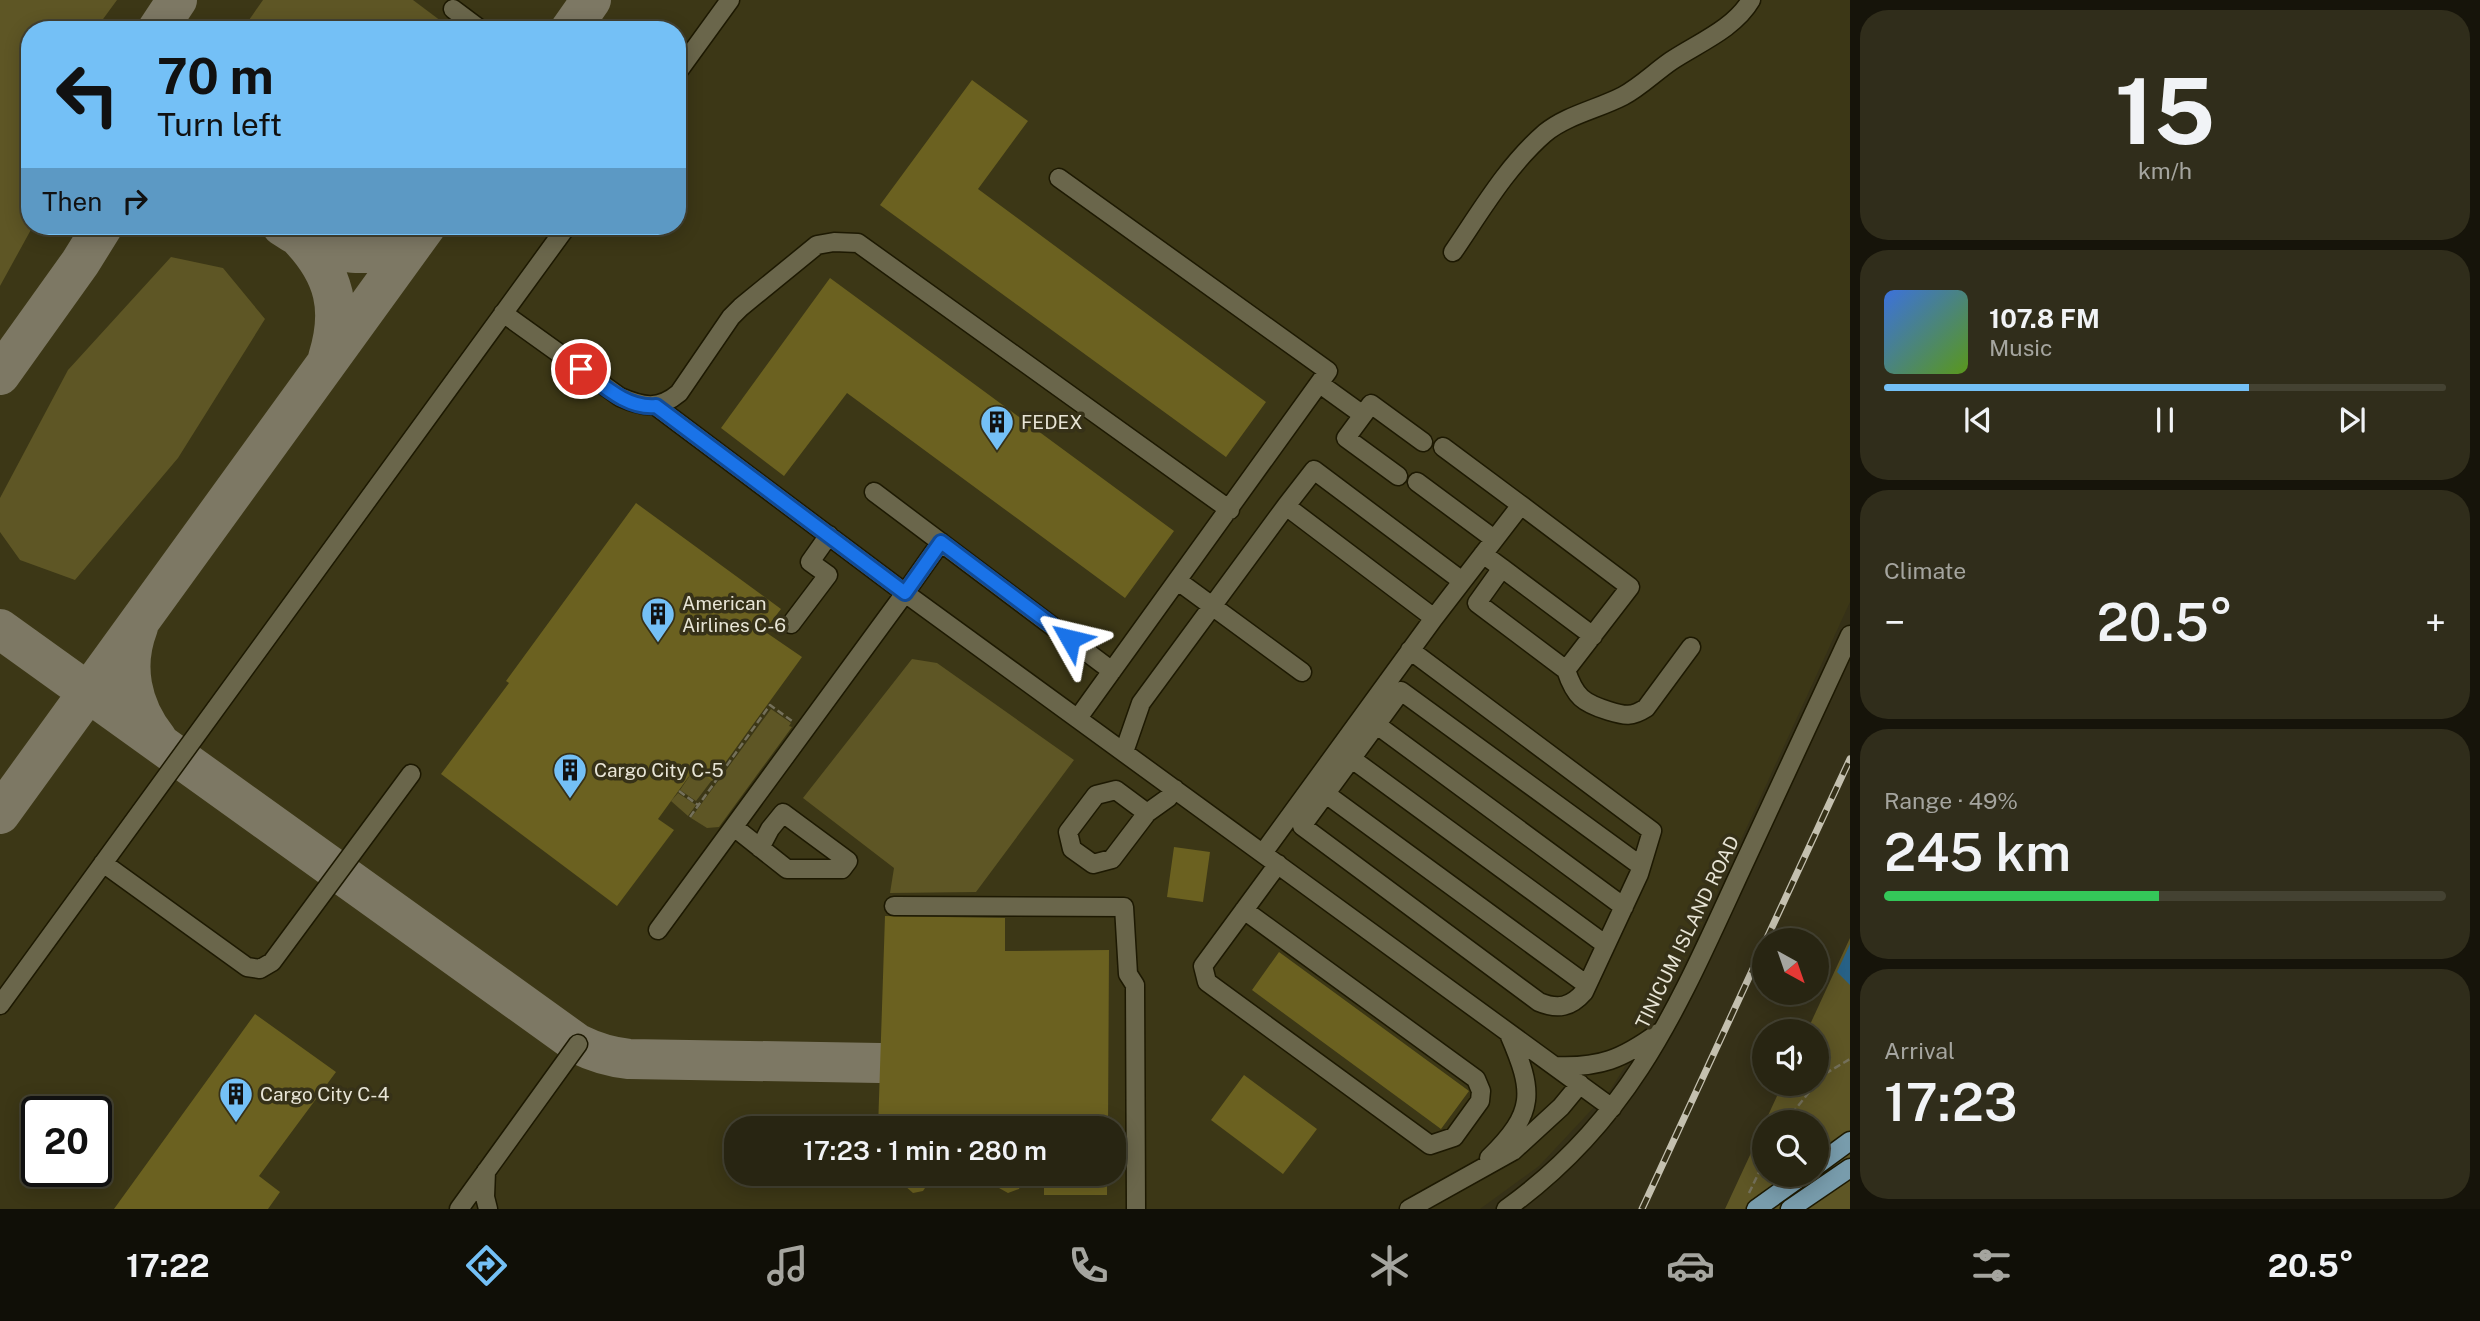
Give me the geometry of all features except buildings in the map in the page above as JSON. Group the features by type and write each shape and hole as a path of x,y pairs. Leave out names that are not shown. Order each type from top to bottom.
{"main road":[{"path":"1829,1156 1850,1141"},
{"path":"1790,1209 1850,1168"},
{"path":"1751,1204 1784,1187"}],"street":[{"path":"686,61 730,0"},
{"path":"1453,252 1506,174 1546,133 1566,120 1626,95 1671,61 1726,27 1744,12 1751,0"},
{"path":"453,9 469,21"},
{"path":"1059,178 1328,371 1078,718"},
{"path":"0,1004 560,235"},
{"path":"503,313 620,397 639,405 656,406 680,393 731,317 807,253 817,245 858,243 1230,510"},
{"path":"1320,384 1363,415"},
{"path":"1398,476 1346,438 1371,404 1423,442"},
{"path":"656,406 905,593 1612,1108"},
{"path":"1443,447 1630,587 1566,670"},
{"path":"1124,752 1141,703 1314,470 1462,581"},
{"path":"1417,482 1489,546 1502,568 1593,636"},
{"path":"874,492 1112,671"},
{"path":"1263,853 1410,650 1521,505"},
{"path":"1286,506 1434,618"},
{"path":"791,625 828,575 810,562 829,535"},
{"path":"658,930 941,542"},
{"path":"1502,568 1476,603 1566,670 1571,684 1587,704 1627,716 1646,708 1691,647"},
{"path":"1178,581 1302,672"},
{"name":"TINICUM ISLAND ROAD","path":"1506,1209 1565,1159 1612,1108 1666,1027 1850,635"},
{"path":"1410,650 1652,831 1641,866 1624,907 1587,985 1576,1001 1563,1007 1550,1007 1539,1002 1302,827 1401,691 1641,866"},
{"path":"1377,725 1624,907"},
{"path":"1352,759 1606,945"},
{"path":"103,863 247,967 260,969 272,962 411,774"},
{"path":"1147,813 1116,790 1096,795 1068,832 1072,849 1093,864 1112,859 1147,813 1168,798 1175,789"},
{"path":"1326,793 1587,985"},
{"path":"734,827 760,848 787,869 842,869 848,861 783,813 760,848"},
{"path":"1244,910 1476,1079 1481,1091 1480,1101 1454,1137 1441,1143 1430,1144 1207,982 1203,966 1244,910 1278,864"},
{"path":"894,906 1124,908 1128,974 1135,985 1136,1209"},
{"path":"1555,1066 1593,1065 1617,1059 1666,1027"},
{"path":"1474,1172 1510,1135 1525,1107 1526,1077 1509,1032"},
{"path":"459,1209 578,1044"},
{"path":"1409,1209 1513,1151 1560,1107 1580,1084"},
{"path":"486,1171 485,1196 488,1209"}],"path":[{"path":"690,817 770,705 795,723"},
{"path":"679,791 698,805"},
{"path":"1795,1110 1823,1075 1850,1059"},
{"path":"1751,1204 1756,1187"}],"shaded area":[{"path":"0,0 1850,0 1850,602 1679,974 1611,1089 1539,1166 1480,1209 0,1209"},
{"path":"0,0 117,0 102,21 21,21 21,235 28,235 0,286"},
{"path":"263,0 413,0 441,21 248,21"},
{"path":"171,257 223,268 265,319 178,458 75,580 20,560 0,532 0,498 68,370"},
{"path":"912,659 937,663 1074,760 976,892 890,893 894,868 803,798"},
{"path":"771,709 791,723 789,726 792,727 719,827 707,828 691,818"},
{"path":"695,768 712,780 696,801 680,790"},
{"path":"678,793 696,805 688,816 671,801"},
{"path":"1850,938 1850,1209 1725,1209 1752,1151 1752,1187 1829,1187 1829,1110 1771,1110 1777,1096 1829,1096 1829,1019 1813,1019 1819,1005 1829,1005 1829,983"}],"water":[{"path":"1850,944 1850,985 1837,972"}],"taxiway":[{"path":"163,21 177,0"},
{"path":"576,21 591,0"},
{"path":"0,375 97,235"},
{"path":"297,235 334,250 352,253 388,248 412,235"},
{"path":"0,814 419,235"},
{"path":"300,238 321,266 333,294 335,324 328,358"},
{"path":"138,627 131,656 132,685 141,713 157,739"},
{"path":"0,629 578,1044 602,1054 629,1059 880,1063"}],"railway":[{"path":"1772,928 1850,759"},
{"path":"1642,1209 1752,971"}],"place":[{"name":"FEDEX","path":"997,452"},
{"name":"American Airlines C-6","path":"658,644"},
{"name":"Cargo City C-5","path":"570,800"},
{"name":"Cargo City C-4","path":"236,1124"}],"route":[{"path":"581,369 620,397 639,405 656,406 905,593 941,542 1070,639"}]}
